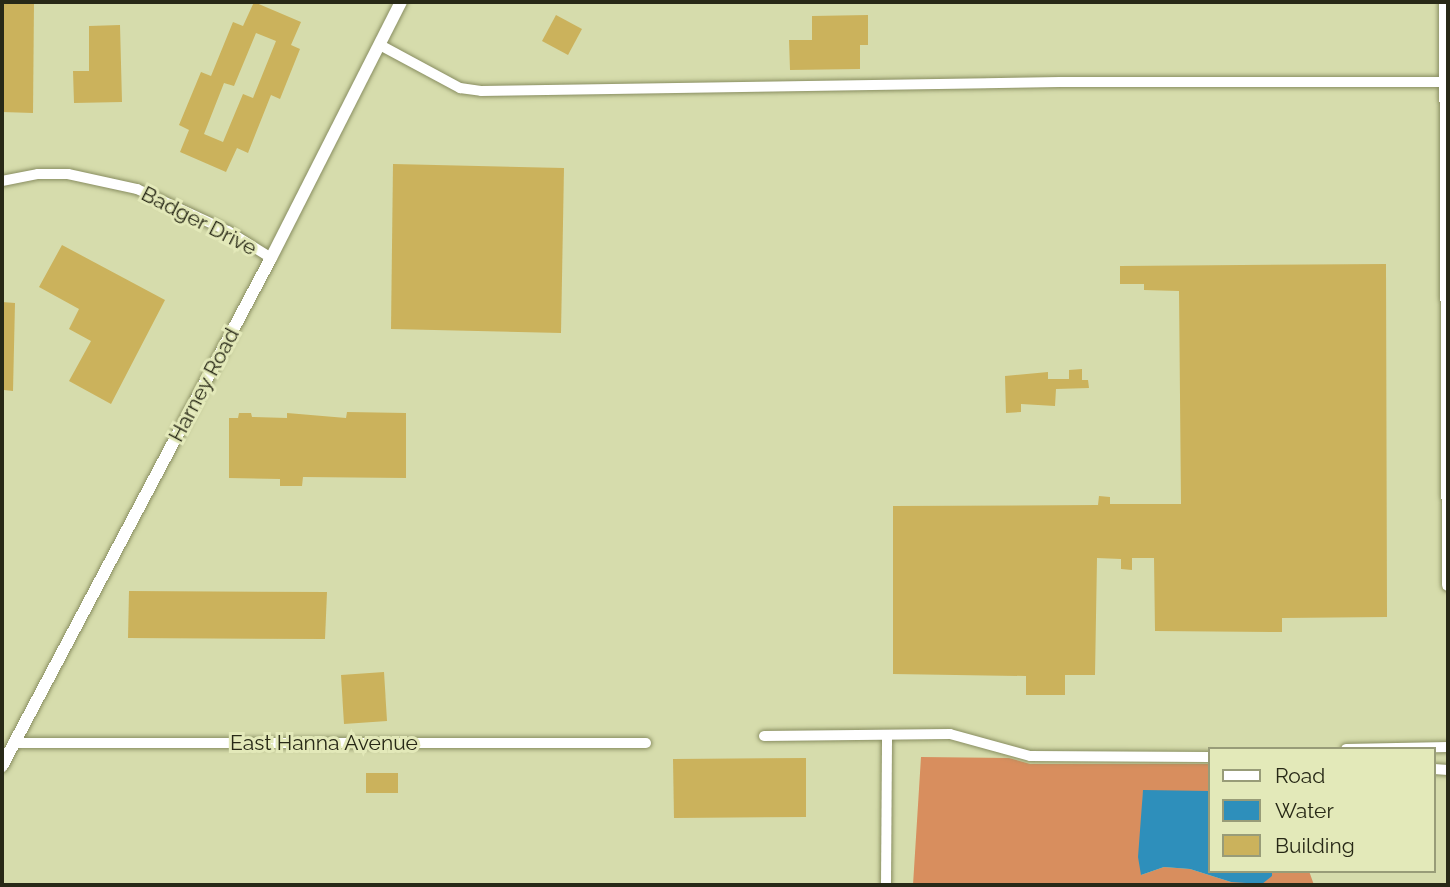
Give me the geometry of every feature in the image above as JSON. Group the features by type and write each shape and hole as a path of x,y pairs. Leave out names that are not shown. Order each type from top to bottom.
{"street":[{"name":"Harney Road","path":"2,766 7,743 271,258 401,2"},
{"path":"1444,2 1448,585"},
{"path":"380,45 460,88 481,91 1060,82 1445,82"},
{"name":"Badger Drive","path":"2,181 38,174 68,174 138,189 228,231 271,258"},
{"path":"764,736 950,734 1030,756 1208,757"},
{"path":"886,885 887,735"},
{"name":"East Hanna Avenue","path":"7,743 646,743"}],"shaded area":[{"path":"921,757 1009,758 1030,764 1208,764 1208,791 1143,791 1141,875 1164,867 1190,869 1231,882 1272,876 1272,873 1310,873 1314,885 913,885"}],"water":[{"path":"1143,790 1208,791 1208,873 1272,873 1272,876 1262,884 1231,882 1190,869 1164,867 1141,875 1138,857"}],"building":[{"path":"2,2 34,2 33,113 2,112"},
{"path":"254,2 301,22 291,45 300,49 280,99 271,95 248,153 237,148 226,172 180,152 189,130 179,125 201,72 211,76 233,22 243,26","holes":["256,33 276,41 253,98 243,94 223,142 204,134 224,83 234,86"]},
{"path":"556,15 582,29 568,55 542,41"},
{"path":"868,15 868,45 860,45 860,69 790,70 789,40 812,40 812,16"},
{"path":"120,25 122,102 74,103 73,71 89,71 89,26"},
{"path":"393,164 564,168 561,333 391,329"},
{"path":"62,245 165,300 111,404 69,381 91,341 69,329 79,309 39,287"},
{"path":"1386,264 1387,617 1282,618 1282,632 1155,631 1154,558 1132,558 1132,570 1121,569 1121,559 1097,558 1095,675 1065,675 1065,695 1026,695 1026,676 893,674 893,506 1098,505 1099,496 1110,497 1110,504 1181,504 1179,291 1144,290 1144,284 1120,284 1120,266"},
{"path":"2,302 15,303 13,391 4,390"},
{"path":"1082,369 1082,380 1088,380 1089,388 1056,389 1055,406 1021,404 1021,412 1006,413 1005,376 1048,372 1048,379 1069,379 1069,370"},
{"path":"347,412 406,413 406,478 303,477 302,486 280,486 280,479 229,478 229,418 238,418 239,413 251,413 252,417 287,418 287,413 346,418"},
{"path":"129,591 327,592 325,639 128,638"},
{"path":"384,672 387,721 344,724 341,675"},
{"path":"806,758 806,817 674,818 673,759"},
{"path":"366,773 398,773 398,793 366,793"}]}
